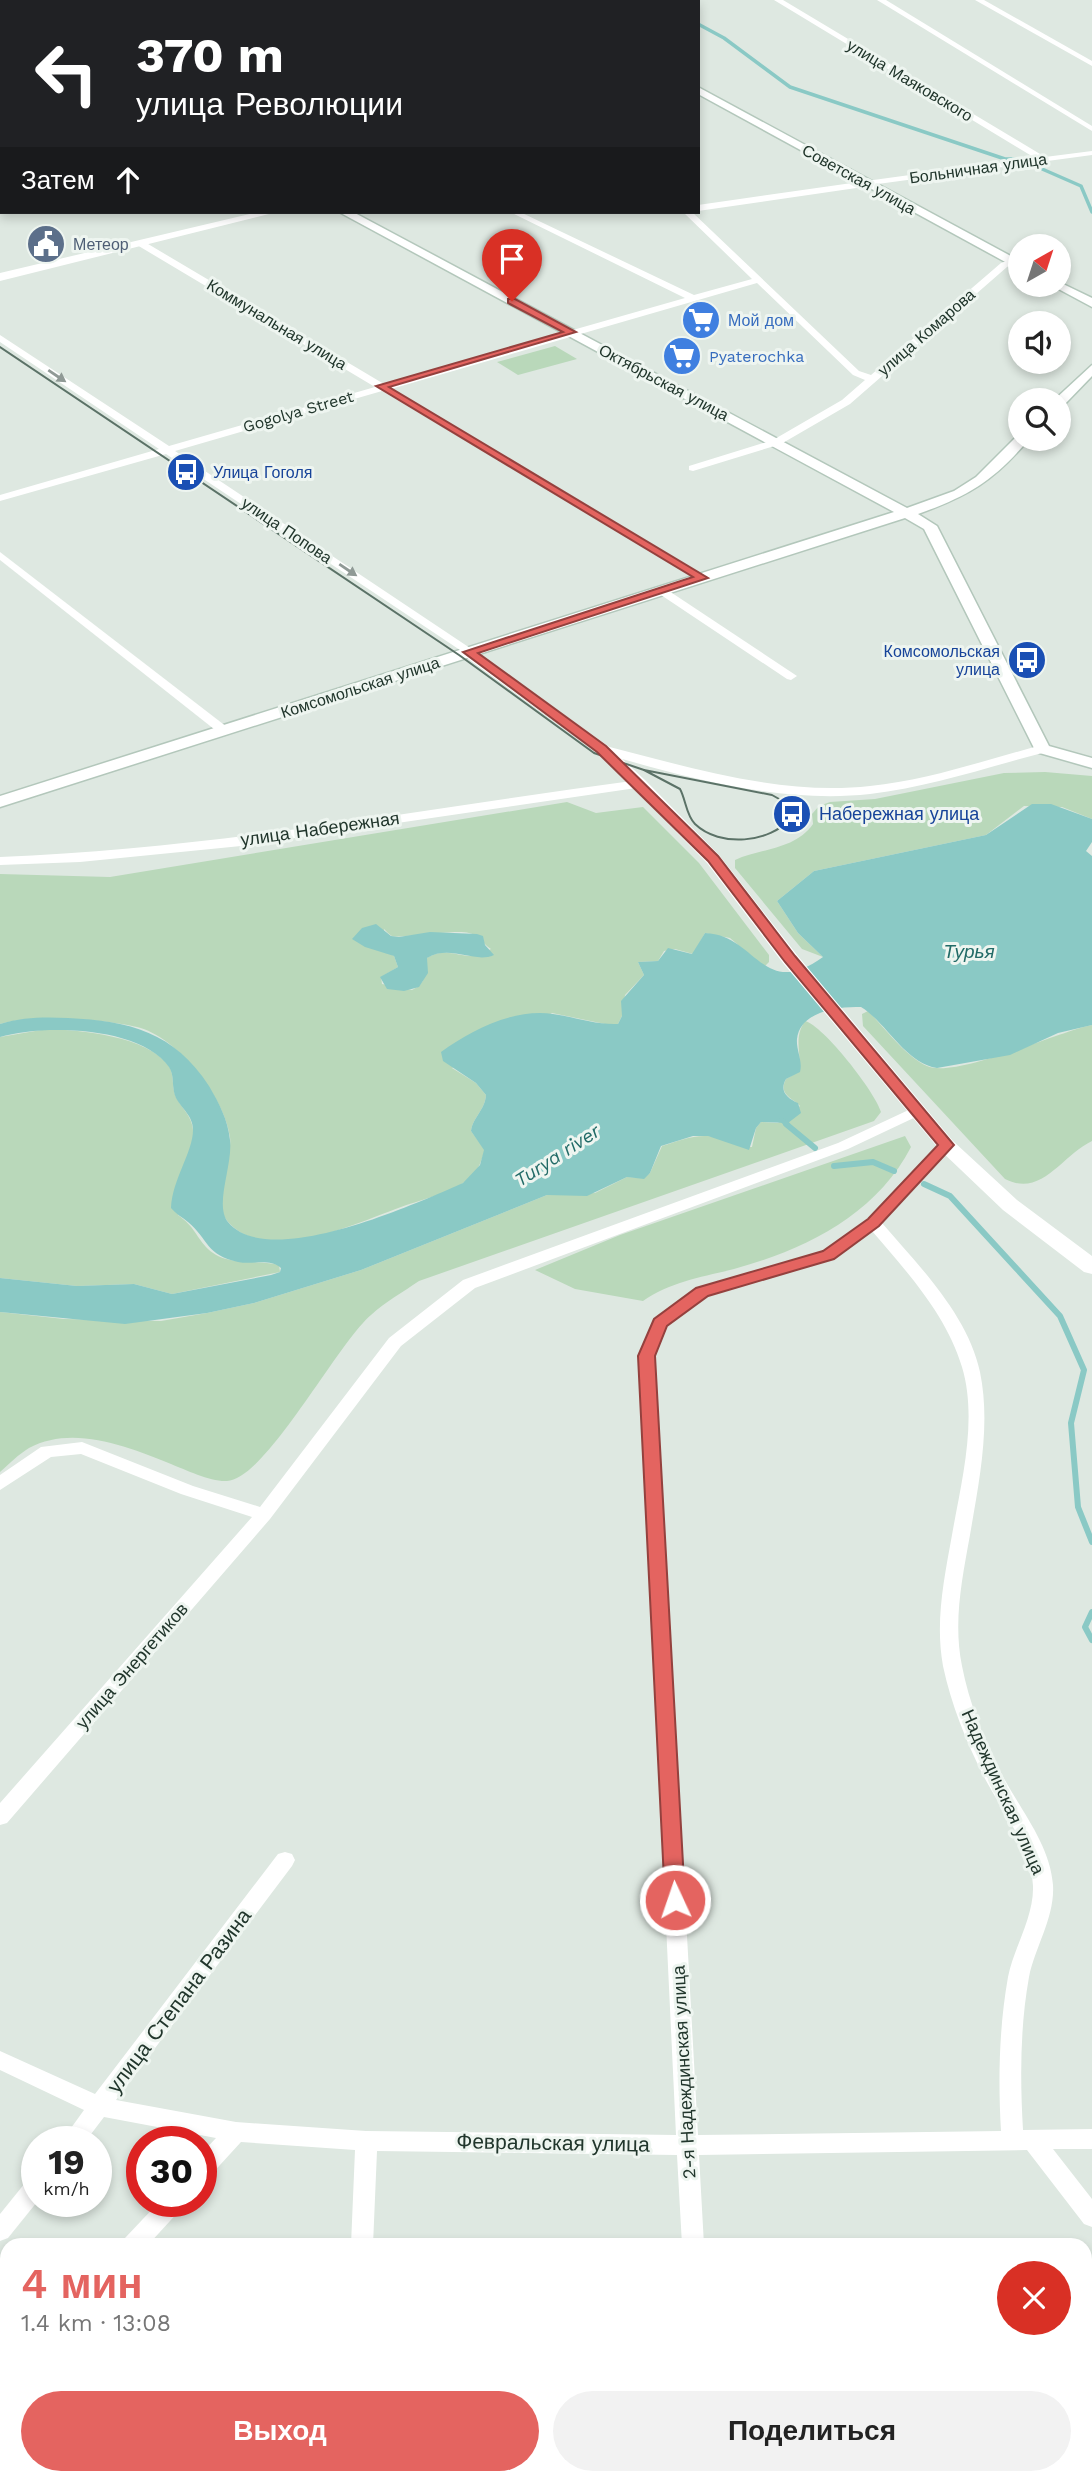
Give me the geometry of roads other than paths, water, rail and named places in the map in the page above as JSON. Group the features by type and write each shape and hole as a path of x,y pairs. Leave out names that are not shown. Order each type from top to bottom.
{"main road":[{"name":"Советская улица","path":"700,91 1008,260"},
{"name":"Больничная улица","path":"700,208 866,184"},
{"path":"0,277 263,214"},
{"name":"Октябрьская улица","path":"349,214 909,512 930,526 1042,749"},
{"path":"1071,292 1092,303"},
{"path":"1071,390 1092,369"},
{"name":"Комсомольская улица","path":"0,802 909,512 959,494 981,480 1010,451"},
{"path":"469,652 602,749 639,785 713,859 790,959 915,1112 1010,1205 1092,1268"},
{"path":"1042,749 1092,763"}],"street":[{"name":"улица Маяковского","path":"778,0 1042,159"},
{"path":"881,0 1092,129"},
{"path":"979,0 1092,64"},
{"name":"Больничная улица","path":"866,184 1092,153"},
{"path":"518,214 692,298"},
{"name":"улица Комарова","path":"689,214 856,373 871,379 1004,265 1008,265"},
{"name":"Коммунальная улица","path":"140,243 702,578"},
{"name":"Gogolya Street","path":"0,498 381,386 758,280"},
{"name":"улица Попова","path":"0,338 469,652"},
{"path":"692,468 777,442 846,402 871,379"},
{"path":"0,555 223,730"},
{"path":"662,591 791,676"},
{"path":"602,749 657,766 720,778 841,791 900,786 1042,749"},
{"name":"улица Набережная","path":"0,861 99,858 308,832 639,785"},
{"name":"улица Энергетиков","path":"0,1817 264,1515 395,1342 469,1284 843,1146 915,1112"},
{"name":"2-я Надеждинская улица","path":"693,2238 647,1356 660,1323 702,1292 828,1255 873,1223 946,1145"},
{"name":"Надеждинская улица","path":"873,1223 918,1275 945,1315 963,1349 975,1390 976,1443 951,1593 949,1648 961,1694 980,1745 1036,1860 1044,1889 1019,1975 1009,2067 1022,2139"},
{"path":"0,1484 47,1451 82,1448 187,1490 264,1515"},
{"name":"улица Степана Разина","path":"85,2126 285,1860"},
{"name":"Февральская улица","path":"0,2060 100,2107 236,2132 366,2141 687,2145 1092,2139"},
{"path":"217,2153 236,2132"},
{"path":"1022,2139 1092,2217"},
{"path":"362,2238 366,2141"},
{"path":"0,2231 21,2205"},
{"path":"140,2238 159,2217"}],"water":[{"path":"1032,804 1051,804 1092,819 1092,842 1086,851 1092,856 1092,1025 1058,1033 1010,1055 937,1068 915,1059 861,1007 832,1009 805,1022 797,1039 800,1072 786,1079 783,1087 788,1096 798,1103 801,1113 788,1123 761,1122 756,1128 749,1150 708,1136 693,1136 661,1146 650,1173 644,1179 627,1177 587,1196 547,1195 361,1270 254,1303 207,1313 125,1324 0,1312 0,1278 77,1286 134,1284 172,1294 271,1275 280,1272 281,1268 266,1262 238,1262 220,1255 171,1208 175,1187 190,1148 193,1125 176,1098 171,1070 155,1053 137,1043 90,1032 40,1030 0,1037 0,1024 34,1018 111,1022 149,1033 181,1053 209,1086 220,1105 229,1133 230,1150 223,1195 224,1215 228,1222 248,1235 275,1240 307,1237 342,1229 412,1205 463,1183 480,1165 484,1150 471,1131 486,1095 476,1083 443,1061 441,1052 466,1036 494,1023 524,1014 561,1015 618,1024 622,1016 621,1001 644,975 638,962 658,961 668,948 692,954 705,933 722,936 773,969 786,972 803,969 823,957 798,933 777,901 814,871 986,835"},
{"path":"376,924 391,936 399,937 430,932 477,934 483,936 485,945 494,955 478,957 453,953 436,954 427,958 428,973 419,987 404,991 387,989 380,977 398,967 394,956 365,947 352,939 362,928"}],"waterway":[{"path":"700,25 724,38 790,87 1005,159 1020,159"},
{"path":"1033,165 1081,186 1092,212"},
{"path":"782,1120 788,1125"},
{"path":"786,1124 815,1148"},
{"path":"834,1166 873,1162 894,1171"},
{"path":"924,1184 950,1196 1060,1316 1084,1370 1071,1423 1078,1507 1092,1542"},
{"path":"1092,1612 1085,1627 1092,1640"}],"tram line":[{"path":"0,347 459,655 594,753 644,770"},
{"path":"644,770 772,795 788,804 791,818 771,833 758,837 718,837 695,824 680,789 644,770"}],"place":[{"name":"Метеор","path":"46,244"},
{"name":"Мой дом","path":"701,320"},
{"name":"Pyaterochka","path":"682,356"},
{"name":"Улица Гоголя","path":"186,472"},
{"name":"Комсомольская улица","path":"1027,660"},
{"name":"Набережная улица","path":"792,814"}],"water label":[{"name":"Турья","path":"969,951"},
{"name":"Turya river","path":"557,1155"}]}
